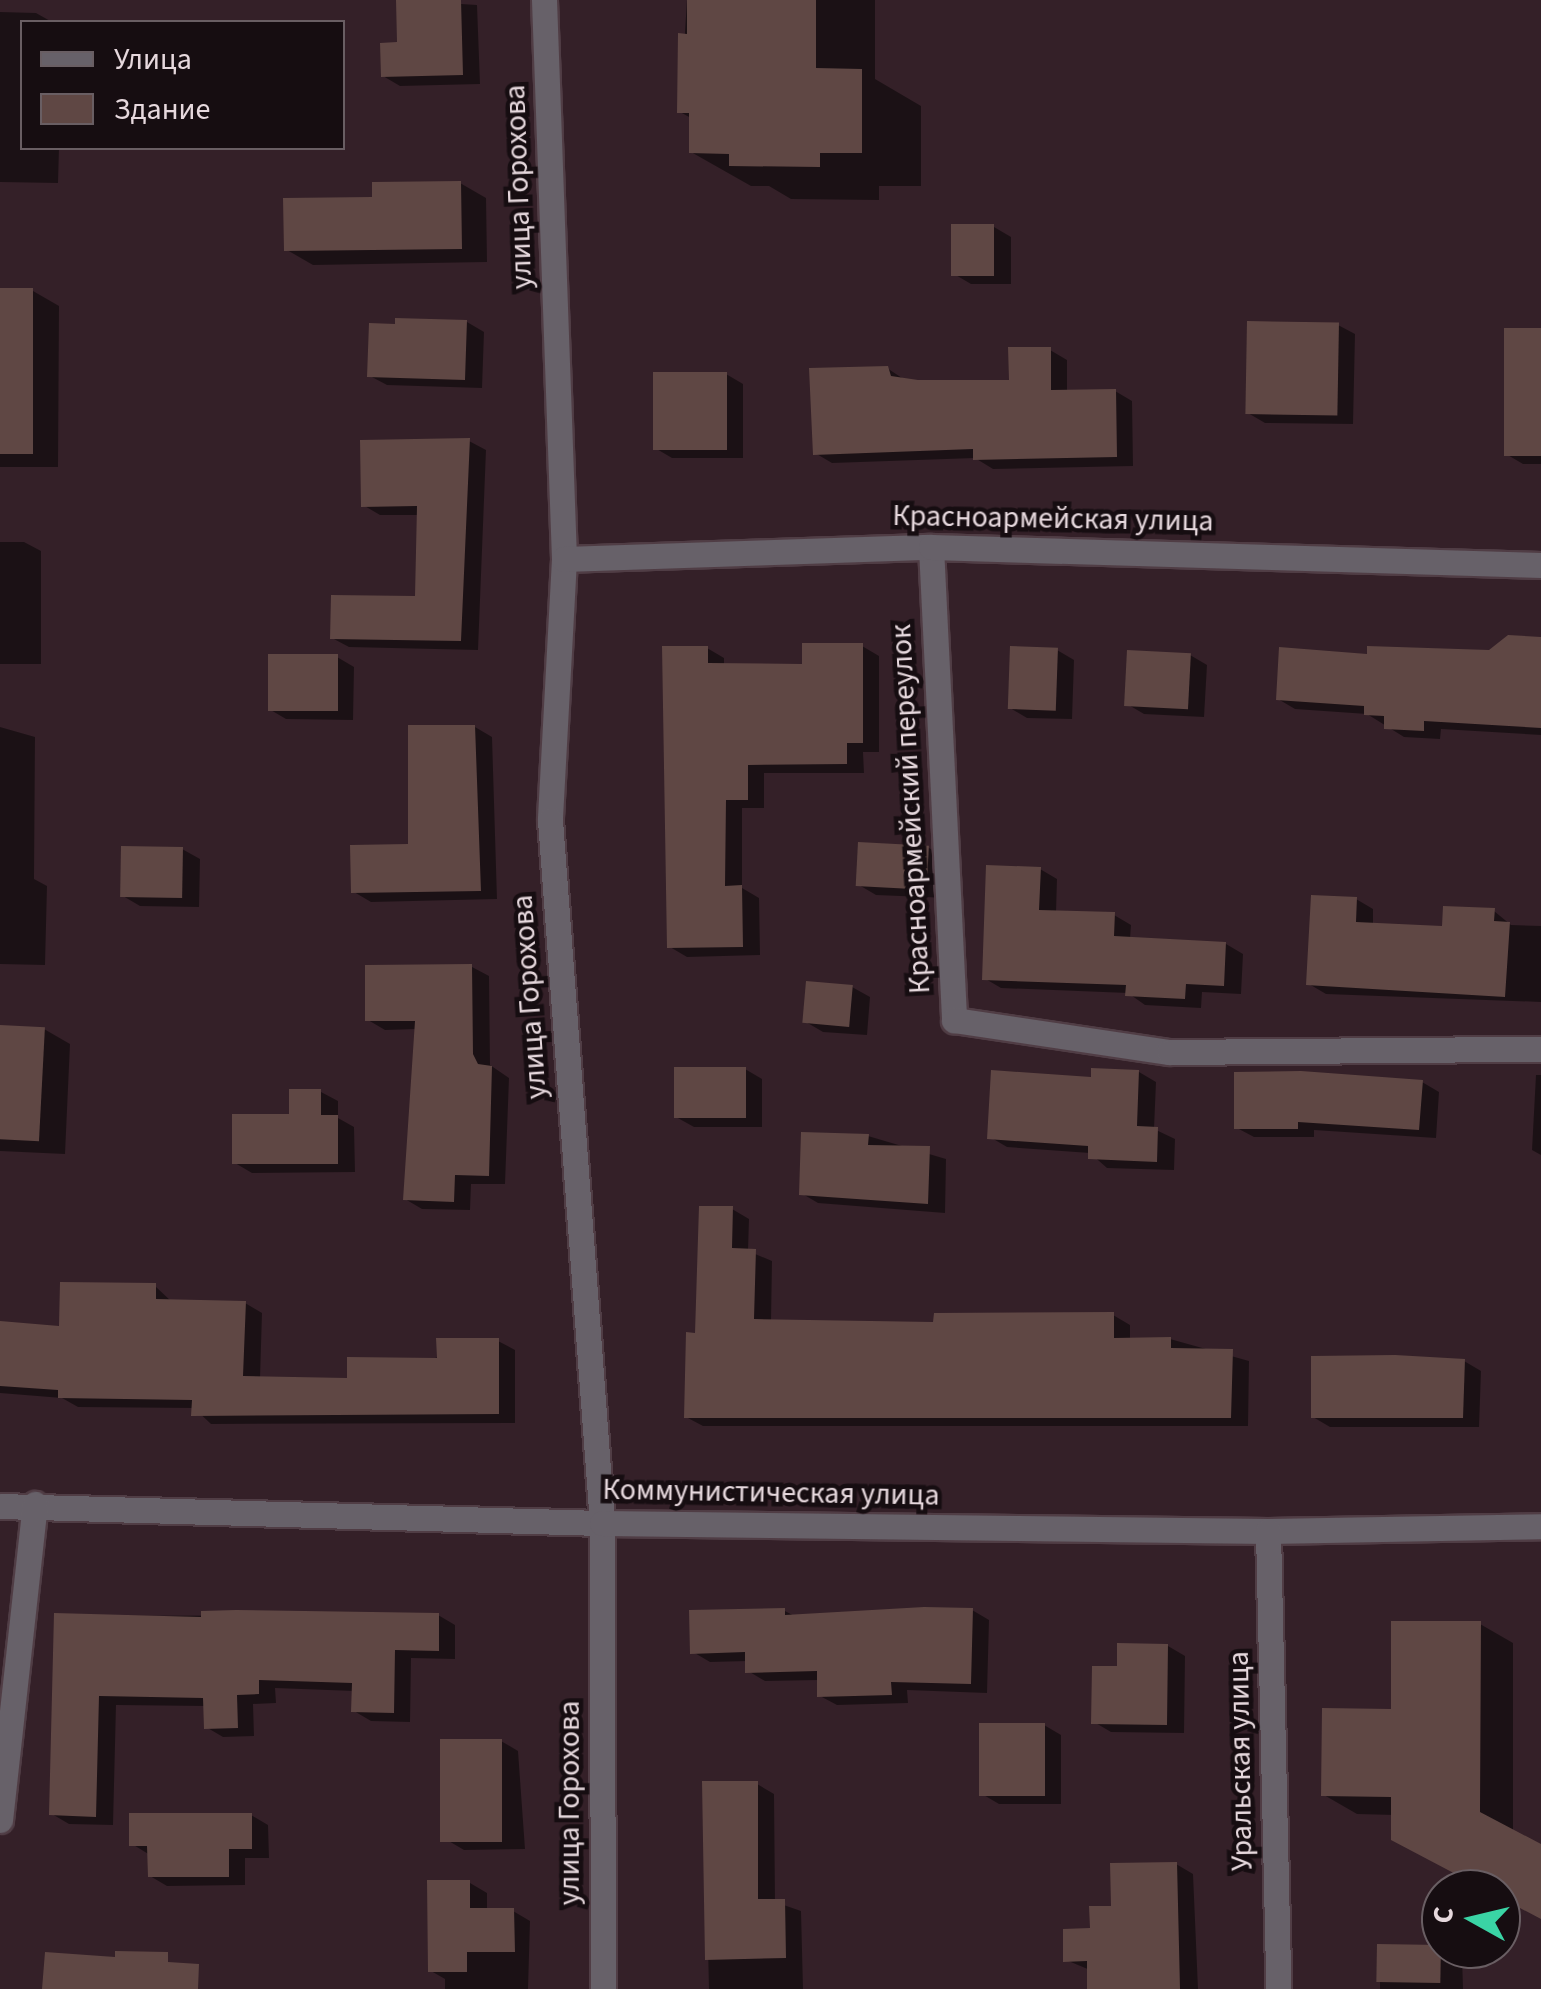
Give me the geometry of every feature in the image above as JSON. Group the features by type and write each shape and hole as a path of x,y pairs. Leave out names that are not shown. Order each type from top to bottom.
{"street":[{"name":"улица Горохова","path":"544,0 564,559 550,820 602,1523 603,1989"},
{"name":"Красноармейская улица","path":"564,559 931,547 1541,564"},
{"name":"Красноармейский переулок","path":"931,547 954,1020 1169,1052 1541,1049"},
{"path":"0,1820 35,1504"},
{"name":"Коммунистическая улица","path":"0,1506 602,1523 1268,1531 1541,1526"},
{"name":"Уральская улица","path":"1268,1531 1278,1989"}],"building":[{"path":"396,0 461,0 463,75 381,77 380,43 397,42"},
{"path":"687,0 816,0 816,68 862,69 862,153 820,153 820,167 729,166 729,154 689,153 689,113 677,113 678,33 687,34"},
{"path":"461,181 462,249 284,251 283,198 372,197 372,182"},
{"path":"951,224 994,224 994,276 951,276"},
{"path":"0,288 33,288 33,454 0,454"},
{"path":"395,318 467,320 465,380 367,377 369,323 395,324"},
{"path":"1247,321 1339,323 1337,416 1245,414"},
{"path":"1504,328 1541,328 1541,456 1504,456"},
{"path":"1008,347 1051,347 1051,390 1116,389 1117,457 973,460 973,449 813,455 809,368 888,366 891,376 918,380 1009,380"},
{"path":"653,372 727,372 727,450 653,450"},
{"path":"470,438 461,641 330,639 331,595 415,596 417,506 361,507 360,440"},
{"path":"1508,635 1541,637 1541,728 1424,721 1424,731 1384,729 1384,716 1364,715 1364,706 1276,700 1279,647 1367,654 1367,646 1489,650"},
{"path":"802,643 863,643 863,743 847,743 847,764 748,765 748,800 726,800 725,886 742,885 743,947 667,948 662,646 708,646 708,663 802,664"},
{"path":"1010,646 1058,648 1056,711 1008,709"},
{"path":"1127,650 1191,653 1188,709 1124,706"},
{"path":"268,654 338,654 338,711 268,711"},
{"path":"408,725 475,725 481,891 351,893 350,845 408,844"},
{"path":"858,842 929,846 927,890 856,886"},
{"path":"121,846 183,847 182,898 120,897"},
{"path":"986,865 1041,867 1039,910 1115,912 1114,936 1226,942 1224,986 1186,984 1185,999 1125,996 1126,985 982,980"},
{"path":"1311,895 1357,897 1356,922 1442,926 1443,906 1495,908 1494,921 1510,922 1505,997 1306,985"},
{"path":"472,964 473,1054 478,1064 492,1066 489,1176 455,1175 454,1202 403,1200 415,1021 365,1021 365,965"},
{"path":"806,981 853,985 849,1027 802,1023"},
{"path":"0,1025 45,1027 39,1141 0,1139"},
{"path":"674,1067 746,1067 746,1118 674,1118"},
{"path":"1091,1068 1139,1070 1137,1126 1158,1127 1157,1162 1088,1159 1088,1146 987,1139 991,1070 1091,1077"},
{"path":"1301,1071 1423,1080 1419,1130 1298,1122 1298,1129 1234,1129 1234,1072"},
{"path":"289,1089 321,1089 321,1115 338,1115 338,1164 232,1164 232,1114 289,1114"},
{"path":"801,1132 869,1134 868,1145 930,1146 928,1204 799,1195"},
{"path":"699,1206 733,1206 732,1248 756,1249 754,1319 933,1322 934,1313 1114,1312 1114,1338 1171,1337 1171,1348 1233,1349 1231,1418 684,1418 686,1332 695,1333"},
{"path":"60,1282 156,1283 156,1299 246,1301 243,1376 347,1378 347,1357 437,1358 436,1338 499,1338 499,1414 191,1416 192,1400 58,1398 58,1390 0,1386 0,1321 59,1326"},
{"path":"1311,1356 1465,1359 1463,1418 1311,1418"},
{"path":"785,1608 785,1615 973,1608 971,1684 891,1682 892,1695 817,1697 817,1671 745,1673 745,1652 690,1654 689,1610"},
{"path":"201,1611 439,1613 439,1651 395,1650 394,1713 351,1712 352,1683 259,1680 259,1694 237,1695 238,1728 204,1729 203,1698 99,1696 96,1817 49,1815 54,1613 201,1617"},
{"path":"1391,1621 1481,1621 1480,1812 1541,1844 1541,1919 1521,1908 1521,1869 1446,1869 1391,1840 1391,1797 1321,1796 1322,1708 1391,1709"},
{"path":"1117,1643 1168,1644 1167,1725 1091,1724 1092,1666 1117,1666"},
{"path":"979,1723 1045,1723 1045,1796 979,1796"},
{"path":"440,1739 502,1739 502,1842 440,1842"},
{"path":"702,1781 758,1781 758,1899 785,1899 786,1958 705,1960"},
{"path":"129,1813 252,1813 252,1849 229,1849 229,1877 148,1877 147,1846 129,1846"},
{"path":"1177,1862 1180,1989 1087,1989 1087,1961 1063,1962 1063,1929 1090,1928 1089,1906 1111,1906 1110,1863"},
{"path":"427,1880 470,1880 470,1908 514,1908 515,1952 467,1952 467,1972 428,1972"},
{"path":"1377,1944 1421,1945 1421,1969 1441,1969 1440,1983 1376,1982"},
{"path":"115,1951 168,1952 168,1962 199,1964 198,1989 42,1989 45,1952 115,1957"}]}
